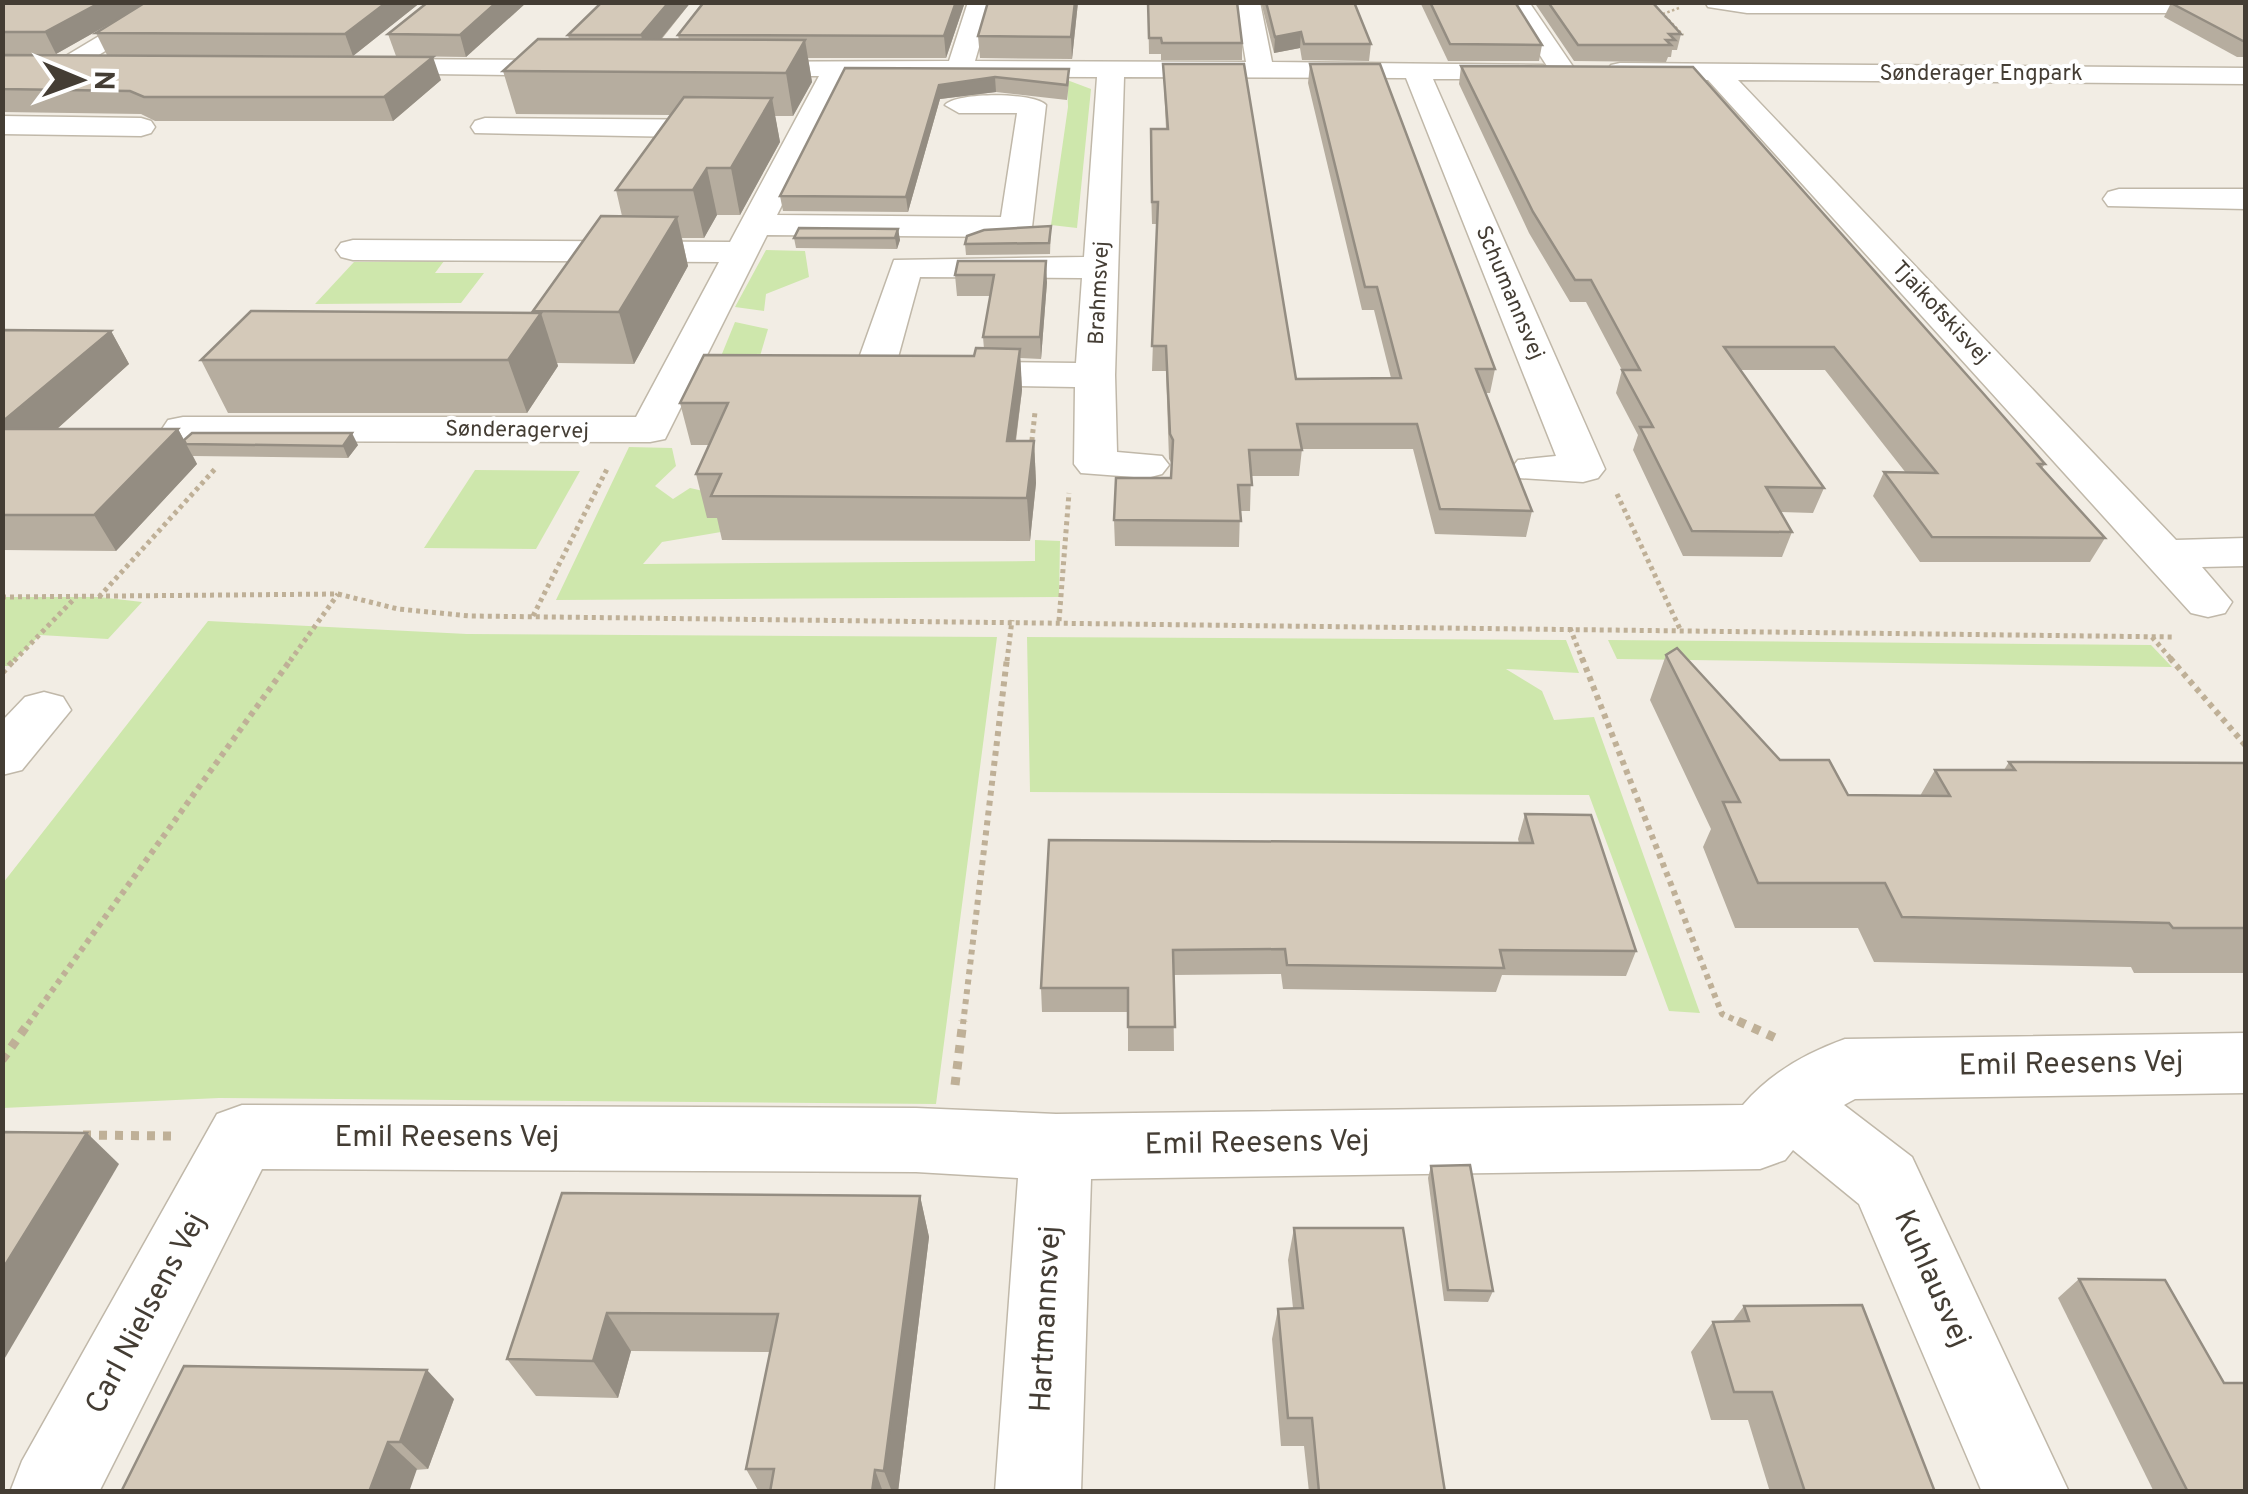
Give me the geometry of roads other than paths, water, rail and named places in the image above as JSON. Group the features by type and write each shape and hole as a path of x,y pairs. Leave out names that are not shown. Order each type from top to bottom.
{"street":[{"path":"117,66 52,66 174,2"},
{"path":"960,69 980,2"},
{"path":"1248,2 1260,70"},
{"path":"1517,2 1582,71"},
{"path":"1716,2 1747,6 2246,6"},
{"path":"388,46 352,67 604,68"},
{"path":"707,68 1716,72"},
{"name":"Sønderagervej","path":"183,429 252,426 650,430 836,69"},
{"name":"Brahmsvej","path":"1111,70 1095,375 1096,464 1147,466"},
{"name":"Schumannsvej","path":"1416,71 1583,469 1533,469"},
{"name":"Sønderager Engpark","path":"1716,72 2246,76"},
{"name":"Tjaikofskisvej","path":"1716,72 2208,602"},
{"path":"485,128 812,116 857,104"},
{"path":"353,250 1016,228 1032,106 935,104"},
{"path":"2,125 141,128"},
{"path":"2118,199 2246,199"},
{"path":"1095,375 874,372 906,266 1102,268"},
{"path":"2164,554 2246,552"},
{"path":"2,756 44,710"},
{"name":"Emil Reesens Vej","path":"242,1137 948,1140 1056,1147 1760,1138 1816,1086 2246,1063"},
{"name":"Kuhlausvej","path":"1816,1086 1886,1180 2026,1492"},
{"name":"Carl Nielsens Vej","path":"53,1492 242,1137"},
{"name":"Hartmannsvej","path":"1038,1492 1056,1147"}]}
